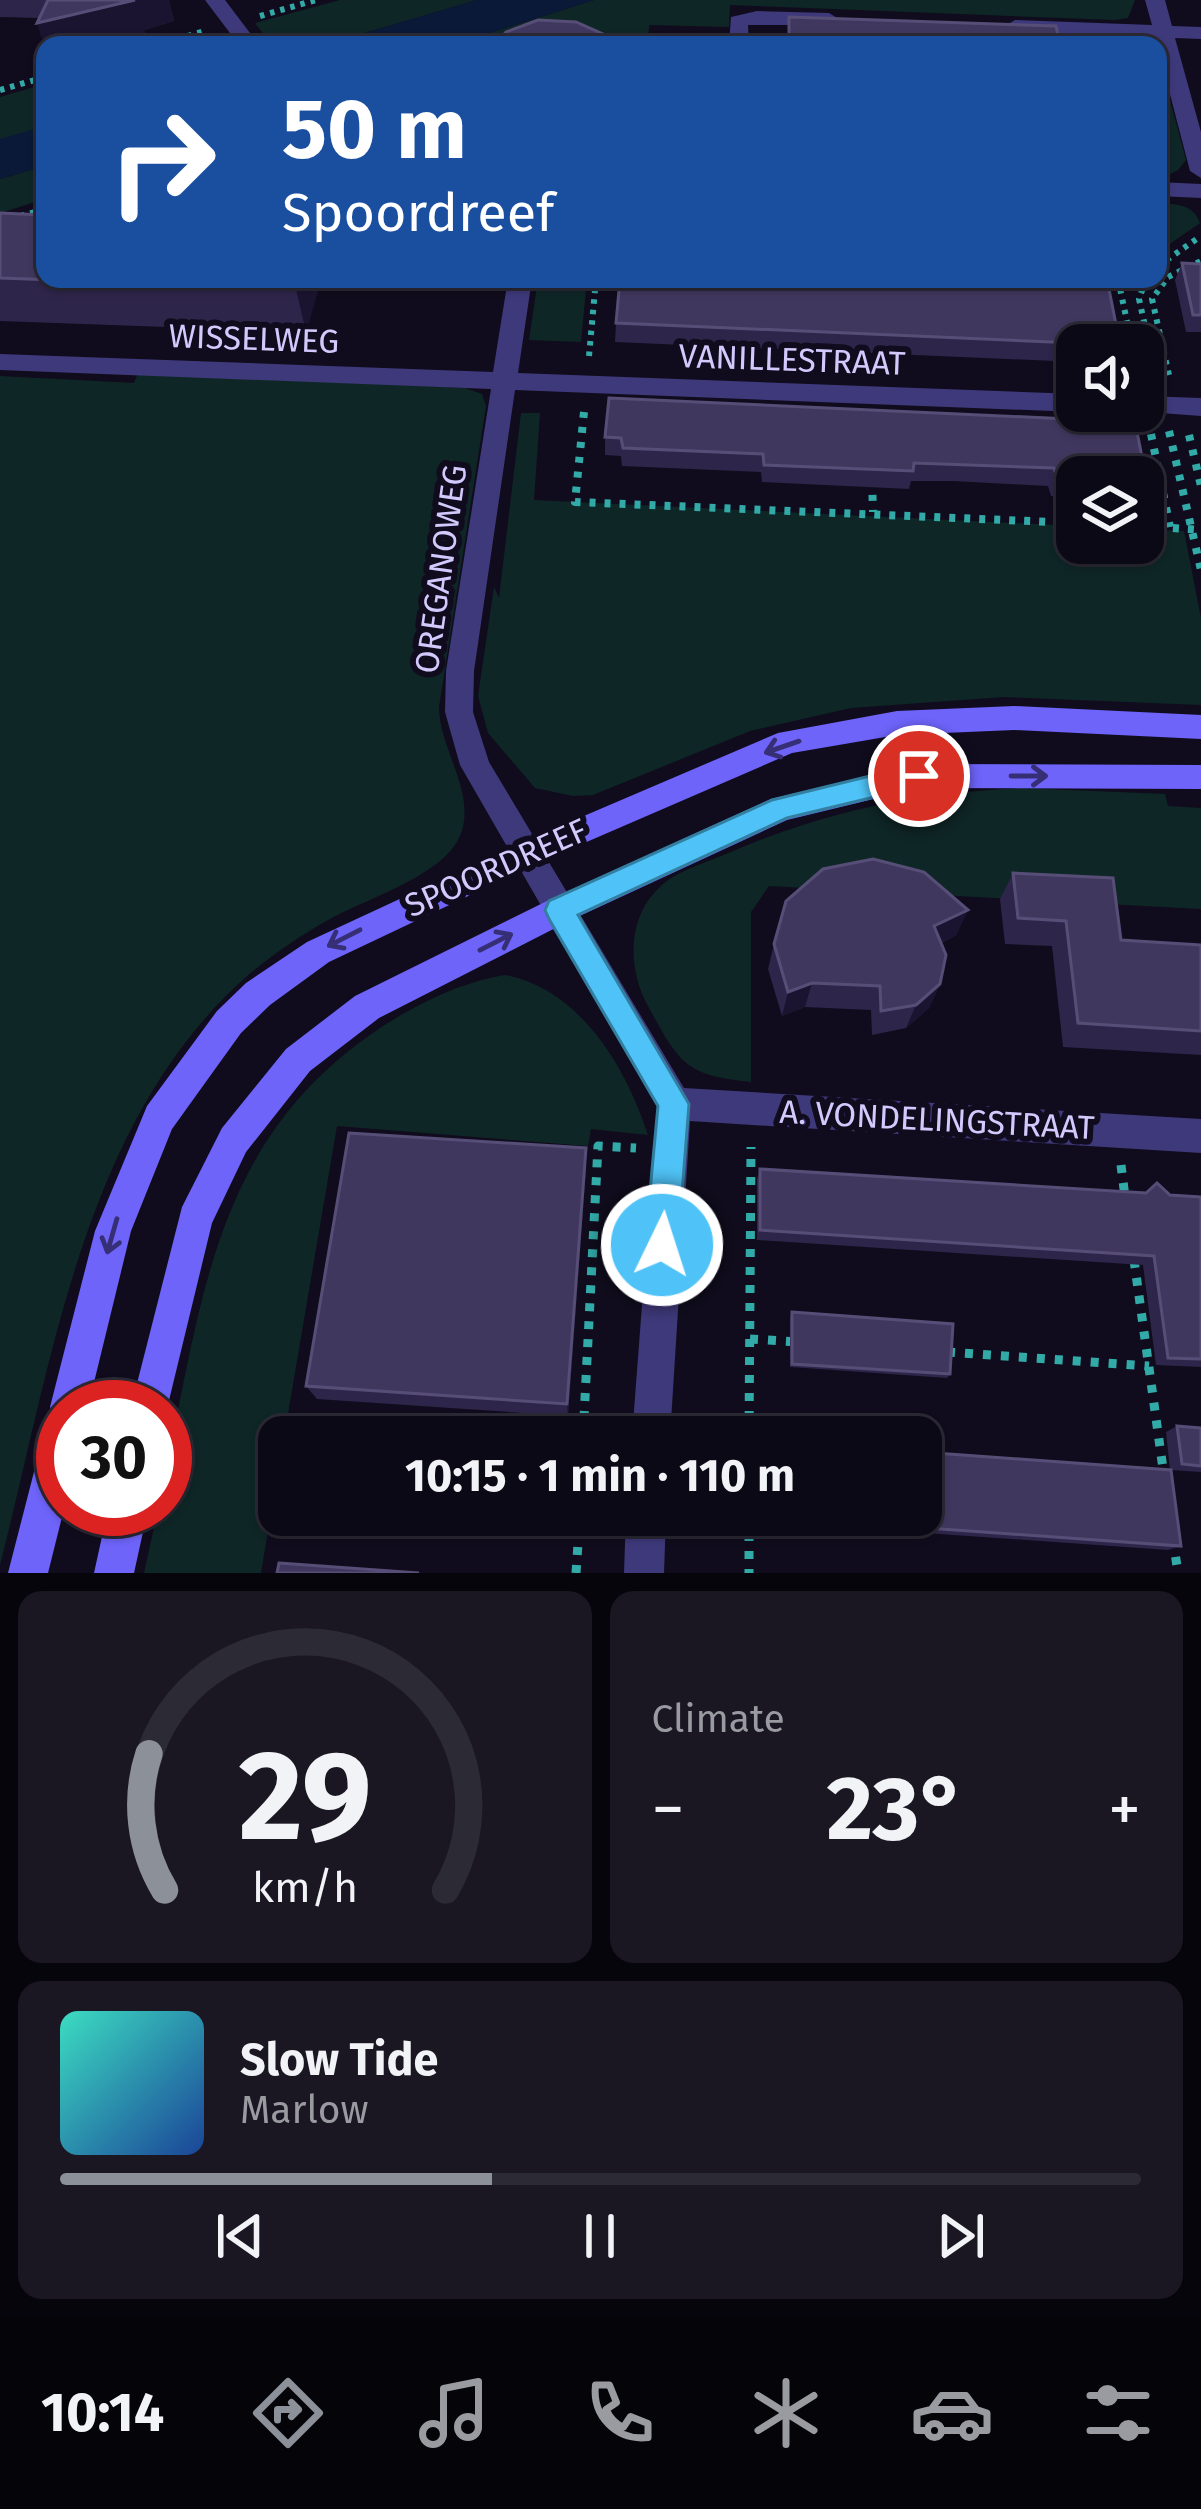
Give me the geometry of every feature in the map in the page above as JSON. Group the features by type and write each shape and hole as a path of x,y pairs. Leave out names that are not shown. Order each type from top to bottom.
{"main road":[{"name":"SPOORDREEF","path":"77,1380 113,1231 159,1118 229,1022 258,994 318,952 527,854 788,742 920,722 1014,718 1201,727"},
{"name":"SPOORDREEF","path":"156,1380 195,1220 234,1140 298,1060 367,1007 560,910 782,808 919,776 1201,777"},
{"path":"28,1573 37,1536"},
{"path":"114,1573 122,1536"}],"street":[{"path":"215,0 242,36"},
{"path":"1155,0 1201,171"},
{"path":"739,36 739,20 757,16 844,20"},
{"path":"997,25 1201,32"},
{"path":"1167,189 1201,191"},
{"name":"OREGANOWEG","path":"519,288 460,671 459,712 475,765 674,1104"},
{"name":"WISSELWEG","path":"0,362 506,382"},
{"name":"VANILLESTRAAT","path":"506,382 1056,402"},
{"path":"651,1416 667,1150 674,1104"},
{"name":"A. VONDELINGSTRAAT","path":"674,1104 1201,1136"},
{"path":"644,1573 645,1536"}],"path":[{"path":"0,90 36,80"},
{"path":"0,222 36,211"},
{"path":"1167,260 1201,236"},
{"path":"1167,278 1201,261"},
{"path":"595,288 575,502 1056,522"},
{"path":"1120,288 1128,324"},
{"path":"1160,288 1152,299 1189,407 1201,487"},
{"path":"1150,432 1170,527"},
{"path":"871,465 873,512"},
{"path":"1164,527 1201,530"},
{"path":"749,1416 751,1109"},
{"path":"1116,1131 1126,1202"},
{"path":"585,1416 598,1147 667,1150"},
{"path":"1132,1248 1165,1481"},
{"path":"750,1339 820,1344"},
{"path":"938,1352 1149,1366"},
{"path":"1172,1527 1178,1573"},
{"path":"577,1573 579,1536"},
{"path":"749,1536 749,1573"}],"green space":[{"path":"340,0 477,0 355,36 265,36 255,23"},
{"path":"594,0 1135,0 1128,18 1115,20 730,5 729,27 649,25 648,36 480,36"},
{"path":"36,87 36,130 0,140 0,97"},
{"path":"1167,89 1186,160 1167,176"},
{"path":"36,169 36,202 0,213 0,179"},
{"path":"1167,204 1189,209 1200,223 1167,246"},
{"path":"537,288 586,288 581,342 529,340"},
{"path":"138,373 465,388 482,394 486,406 439,707 461,789 464,822 450,852 436,864 319,925 247,976 191,1035 147,1101 110,1173 82,1249 45,1380 36,1380 36,1418 0,1565 0,376 134,383"},
{"path":"521,413 540,413 534,500 1056,525 1056,564 1164,564 1164,530 1184,531 1201,618 1201,705 1004,697 851,708 750,731 593,795 573,796 535,788 488,733 478,696 494,587 499,598"},
{"path":"1021,788 1165,794 1168,806 1201,808 1201,909 769,886 751,912 751,1082 698,1070 678,1054 641,992 634,961 641,914 667,881 763,839 834,816 943,794"},
{"path":"505,975 556,996 577,1014 613,1058 648,1135 591,1129 588,1146 337,1126 288,1416 258,1416 258,1536 267,1536 261,1573 144,1573 152,1536 192,1536 192,1380 184,1380 206,1284 249,1171 282,1119 325,1071 380,1028 472,983"}],"water":[{"path":"477,0 594,0 480,36 355,36"},
{"path":"36,129 36,169 0,179 0,139"}],"building":[{"path":"48,0 135,0 37,23"},
{"path":"789,17 1056,26 1058,36 789,36"},
{"path":"538,20 576,22 606,36 503,36"},
{"path":"0,213 36,215 36,279 0,278"},
{"path":"1182,263 1201,264 1201,315 1193,315"},
{"path":"619,288 1109,288 1116,324 1056,324 1056,342 616,323"},
{"path":"609,398 1056,418 1056,432 1137,432 1142,456 1056,456 1056,475 1054,468 914,463 913,471 764,465 763,454 623,448 621,438 605,437"},
{"path":"873,859 924,872 968,910 934,926 946,955 940,984 916,1005 881,1011 880,986 812,983 788,992 774,944 786,901 823,869"},
{"path":"1013,873 1113,878 1121,940 1201,945 1201,1031 1078,1023 1066,921 1018,918"},
{"path":"349,1133 586,1148 567,1404 306,1386"},
{"path":"760,1169 1146,1193 1157,1183 1170,1195 1201,1197 1201,1359 1168,1358 1154,1256 760,1230"},
{"path":"792,1312 953,1324 950,1374 792,1364"},
{"path":"1177,1426 1201,1428 1201,1466 1182,1464"},
{"path":"942,1454 1171,1470 1181,1546 942,1529"},
{"path":"279,1563 419,1573 277,1573"}],"route":[{"path":"662,1245 674,1104 560,910 782,808 919,776"}]}
